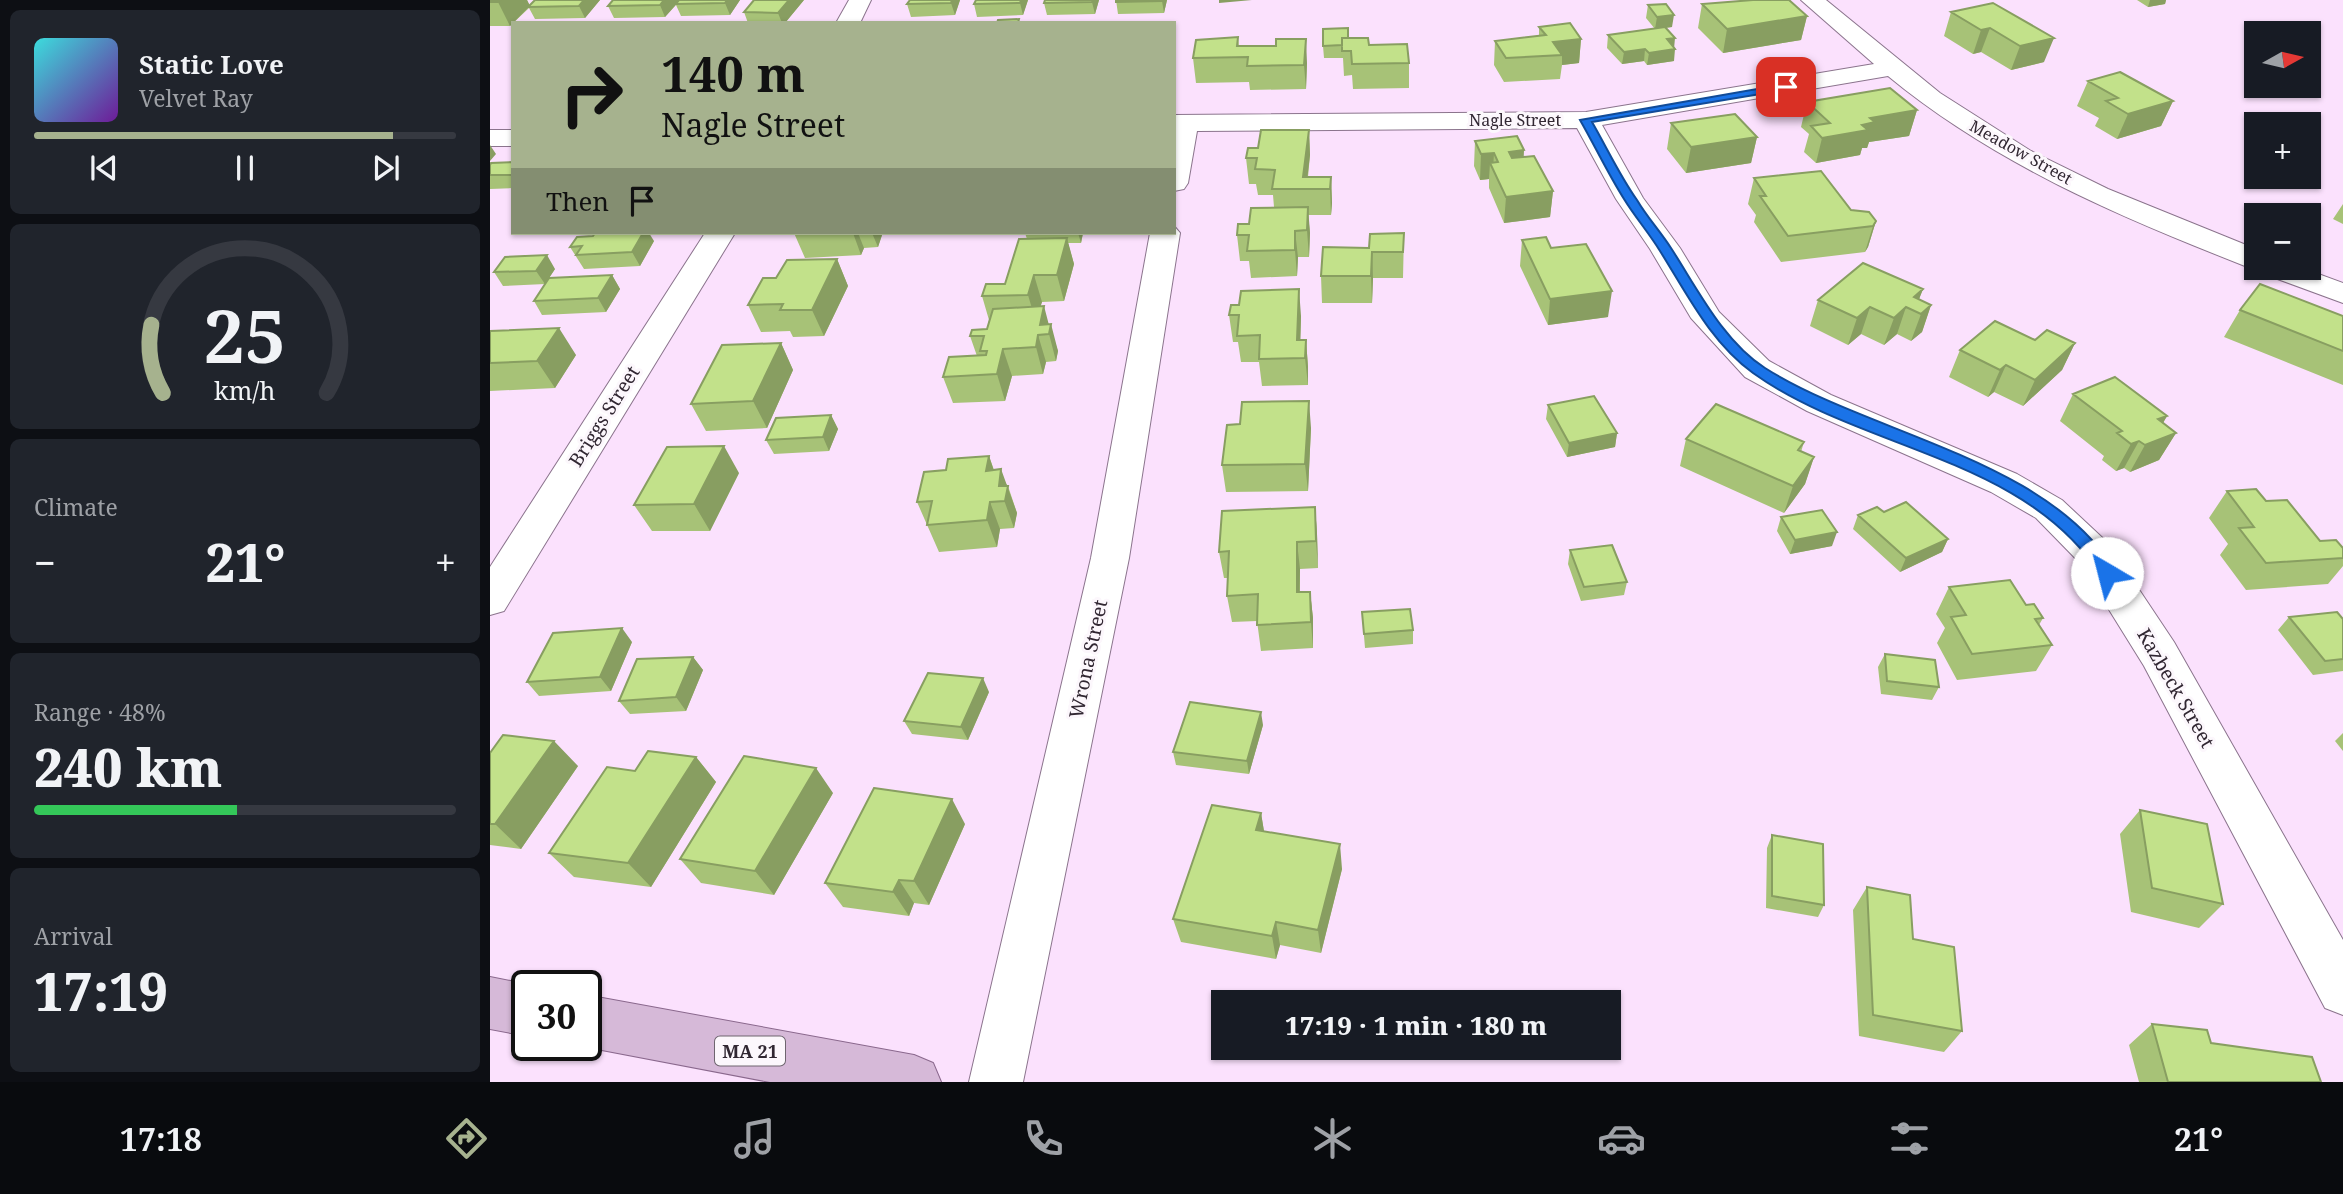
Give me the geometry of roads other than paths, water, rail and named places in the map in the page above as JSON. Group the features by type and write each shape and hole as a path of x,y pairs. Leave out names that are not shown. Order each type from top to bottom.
{"main road":[{"path":"490,1003 511,1007"},
{"name":"MA 21","path":"602,1024 914,1082"}],"street":[{"path":"849,21 860,0"},
{"name":"Meadow Street","path":"1812,0 1950,112 2047,169 2124,207 2244,255"},
{"name":"Nagle Street","path":"1180,123 1586,120 1893,68"},
{"name":"Kazbeck Street","path":"1586,120 1630,199 1665,248 1707,318 1757,369 1819,403 2004,483 2049,509 2094,553 2159,654 2343,990"},
{"path":"1176,163 1180,123"},
{"path":"490,138 511,138"},
{"name":"Briggs Street","path":"490,600 719,235"},
{"name":"Wrona Street","path":"996,1082 1110,558 1165,235"},
{"path":"2306,280 2343,294"}]}
